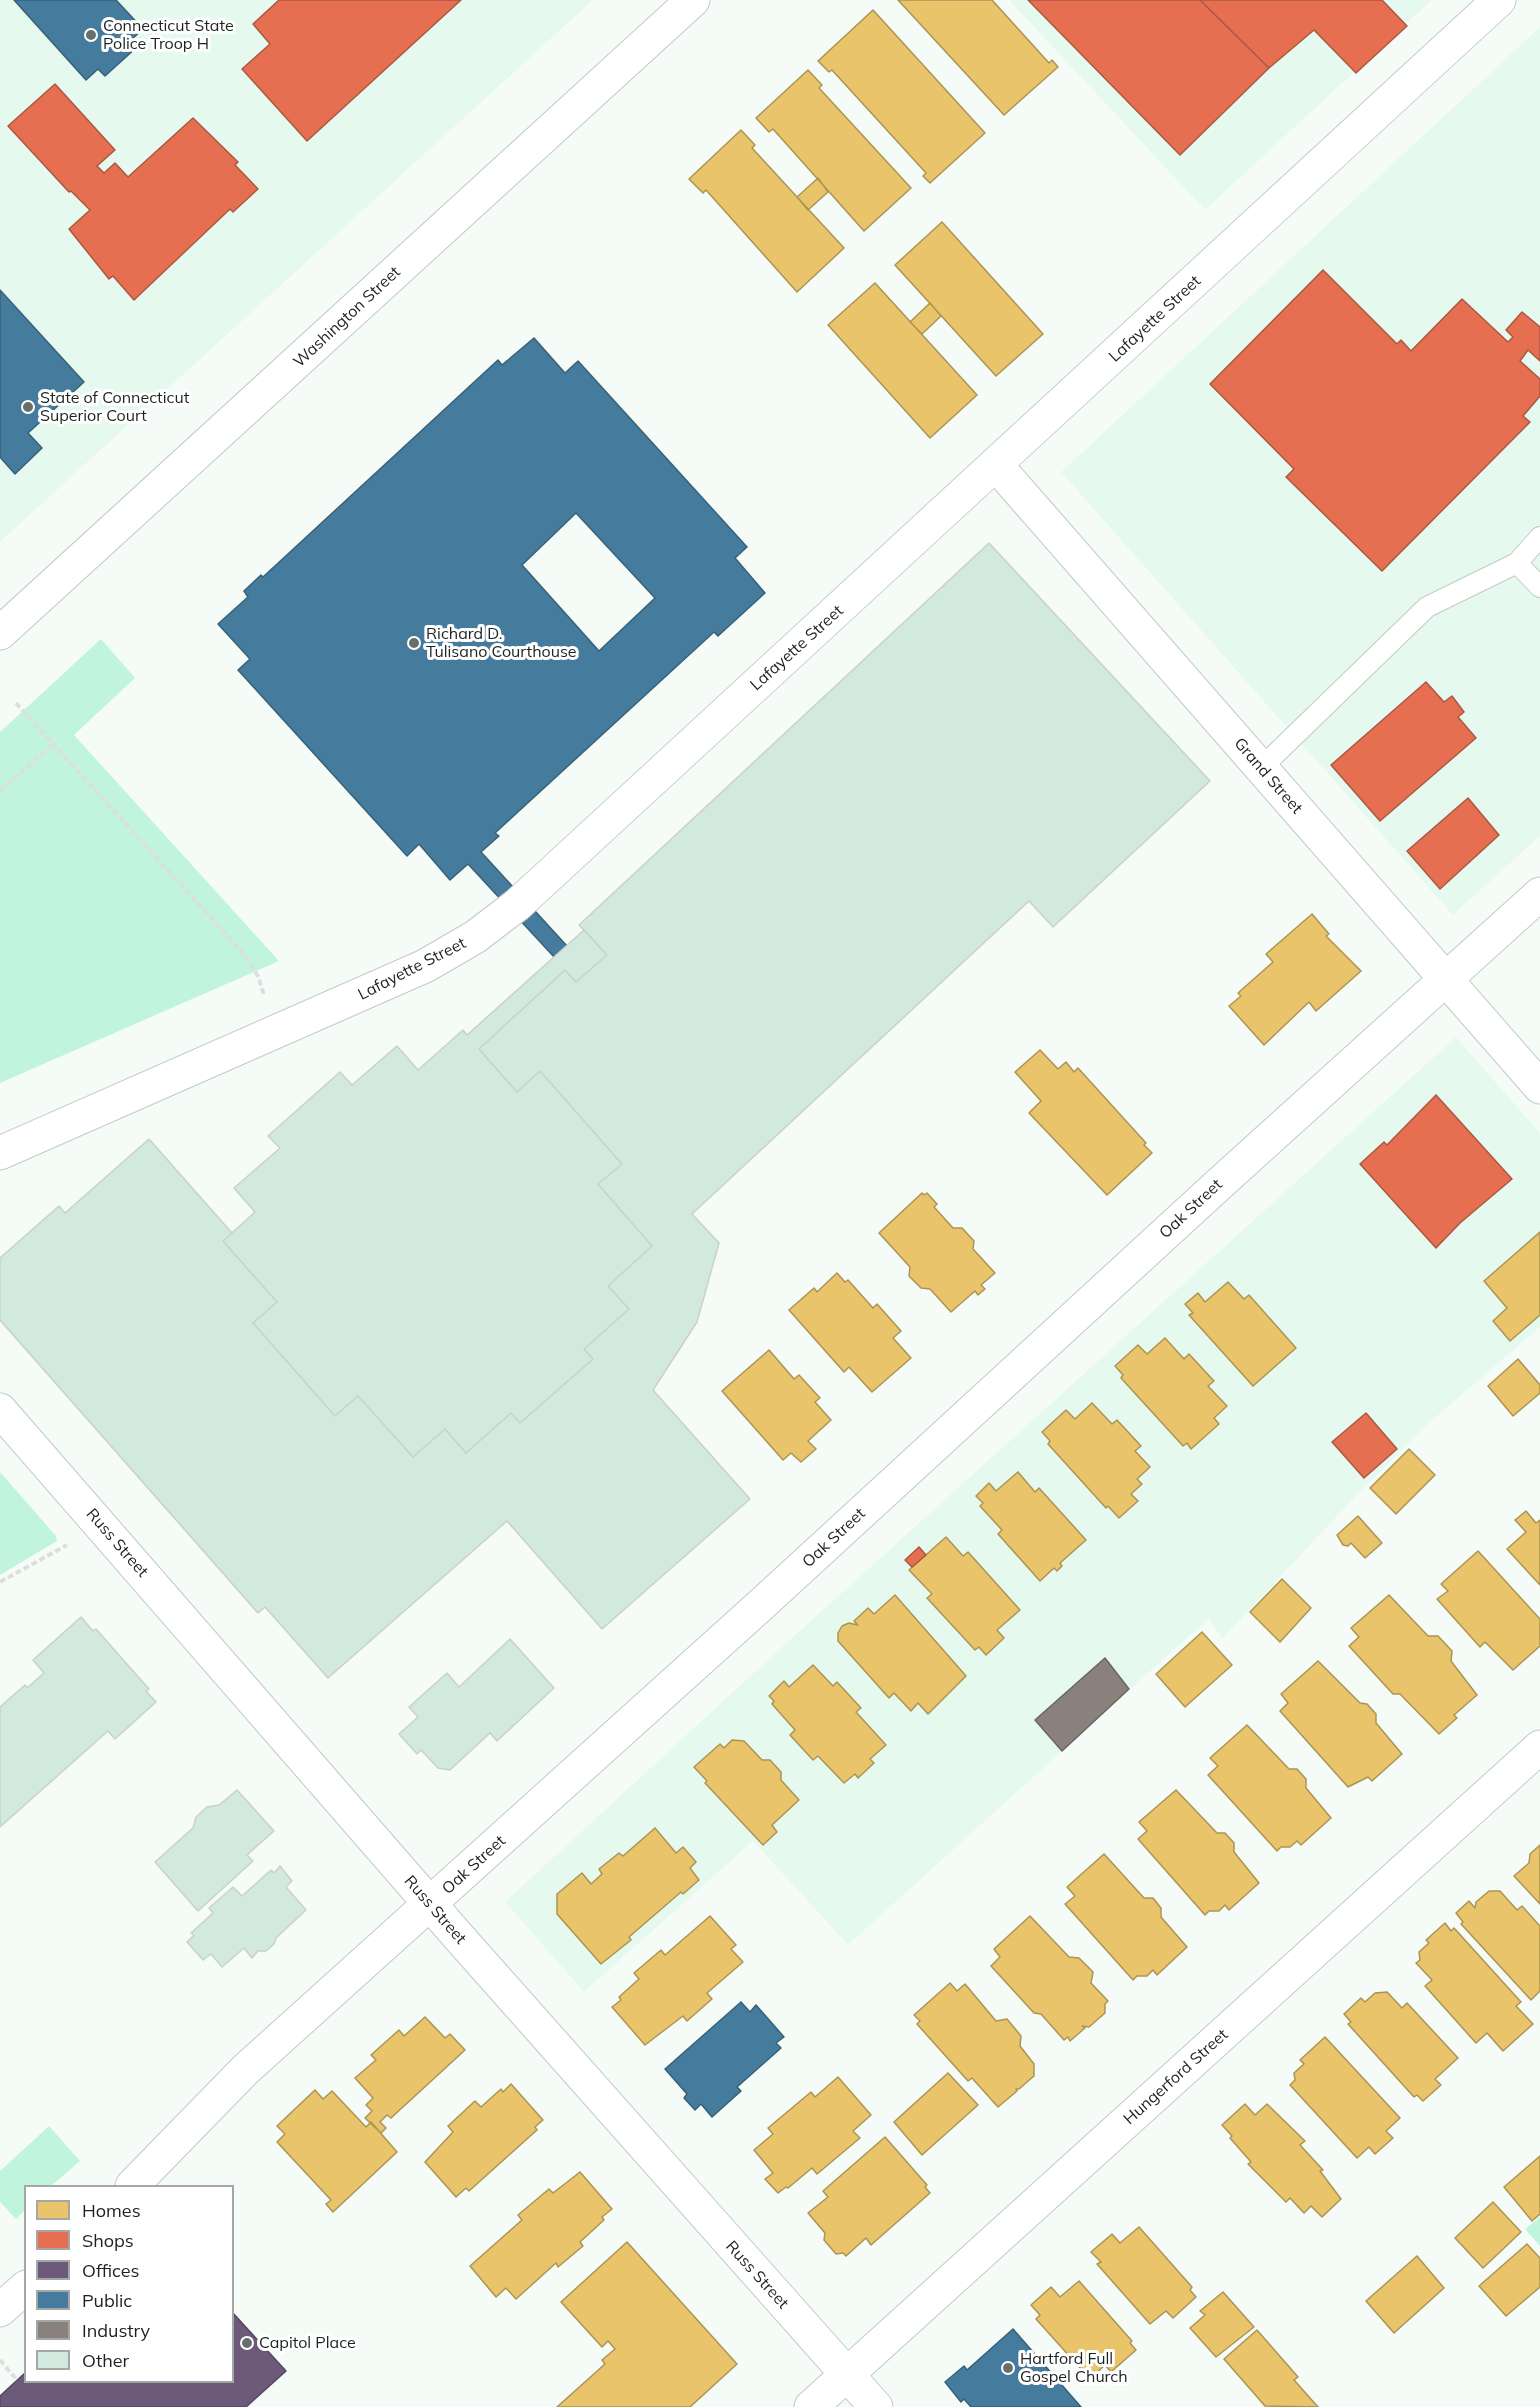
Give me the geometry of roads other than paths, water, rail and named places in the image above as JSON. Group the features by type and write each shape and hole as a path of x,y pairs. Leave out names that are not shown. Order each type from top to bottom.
{"street":[{"name":"Washington Street","path":"0,633 693,0"},
{"name":"Lafayette Street","path":"0,1153 415,970 475,937 517,905 997,466 1499,0"},
{"name":"Grand Street","path":"997,466 1540,1086"},
{"name":"Oak Street","path":"134,2185 245,2070 1540,894"},
{"name":"Russ Street","path":"0,1410 430,1904 876,2407"},
{"name":"Hungerford Street","path":"811,2407 1540,1747"},
{"path":"0,2310 24,2289"}],"lane":[{"path":"1261,768 1427,607 1517,563 1540,537"},
{"path":"1517,563 1540,587"}],"place":[{"name":"Connecticut State Police Troop H","path":"91,35"},
{"name":"State of Connecticut Superior Court","path":"28,407"},
{"name":"Richard D. Tulisano Courthouse","path":"414,643"},
{"name":"Capitol Place","path":"247,2343"},
{"name":"Hartford Full Gospel Church","path":"1008,2368"}]}
